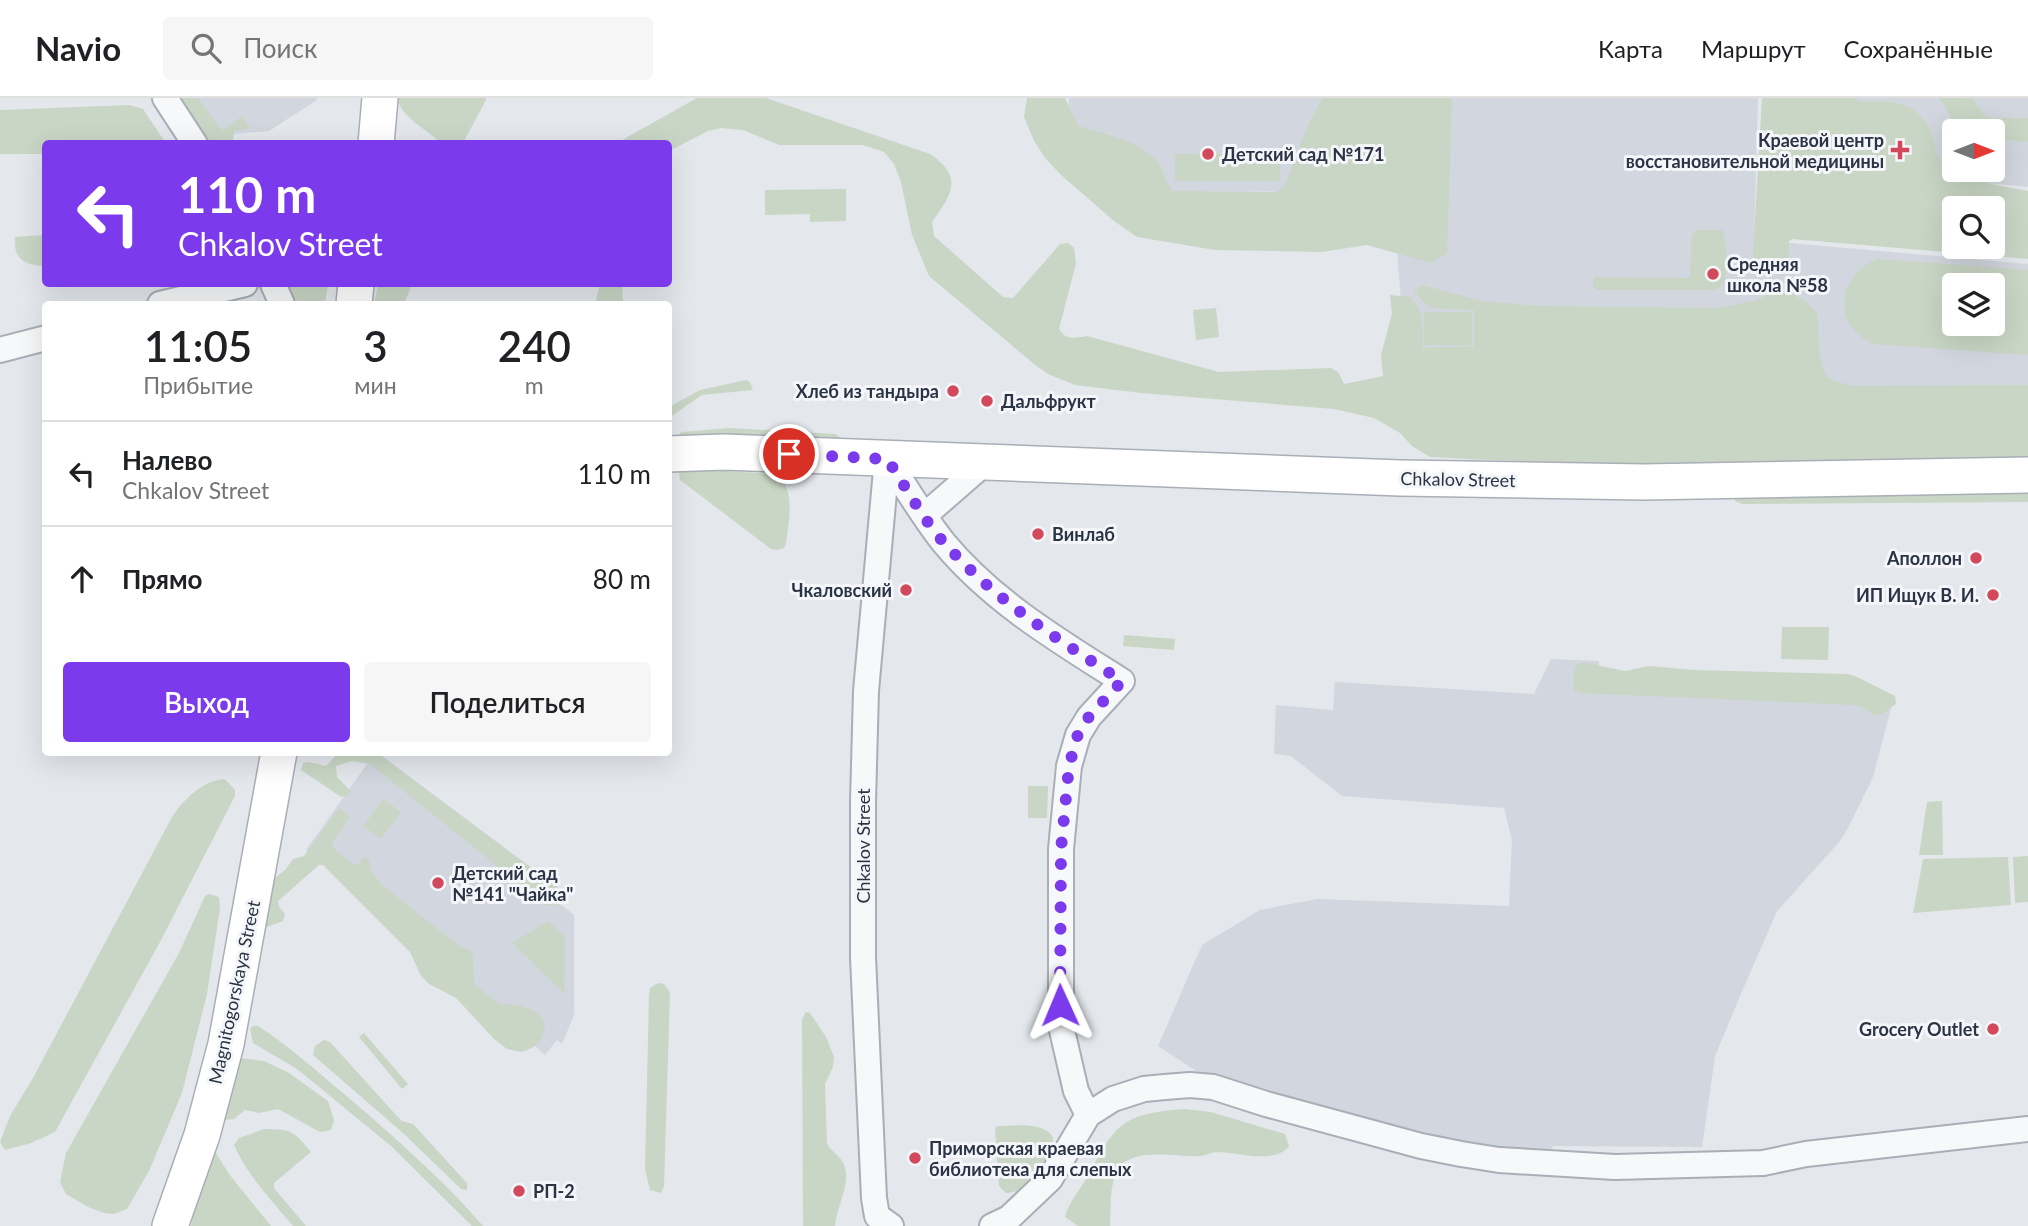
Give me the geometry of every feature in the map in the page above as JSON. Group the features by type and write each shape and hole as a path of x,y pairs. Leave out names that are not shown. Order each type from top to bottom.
{"main road":[{"path":"376,140 380,98"},
{"name":"Chkalov Street","path":"672,454 724,452 1400,478 1644,482 2028,475"},
{"name":"Magnitogorskaya Street","path":"170,1226 202,1135 226,1044 278,756"}],"street":[{"path":"165,98 192,140"},
{"path":"173,301 232,287"},
{"path":"0,350 42,339"},
{"path":"887,459 946,546 987,586 1033,624 1122,681 1088,718 1078,734 1069,766 1061,849 1061,1026 1076,1091 1087,1115"},
{"name":"Chkalov Street","path":"887,459 866,691 862,889 874,1198 877,1216 891,1226"},
{"path":"925,515 986,462"},
{"path":"992,1226 1009,1217 1050,1179 1087,1115 1113,1099 1144,1089 1190,1085 1213,1087 1421,1146 1499,1160 1569,1165 1615,1167 1763,1163 1806,1154 2028,1129"}],"shaded area":[{"path":"187,98 317,100 269,131 232,134 217,140"},
{"name":"Детский сад №171","path":"1069,98 1336,98 1335,191 1178,192 1094,174 1067,133"},
{"name":"Средняя школа №58","path":"1432,98 1758,98 1754,240 1942,256 1942,259 2028,264 2028,441 1412,445 1392,185"},
{"name":"Краевой центр восстановительной медицины","path":"1847,98 2028,98 2028,187 1974,182 2006,182 2006,119 1942,119 1942,179 1845,170"},
{"path":"1551,659 1599,661 1599,682 1893,701 1873,777 1848,828 1840,841 1777,911 1743,989 1715,1056 1702,1147 1554,1146 1539,1161 1439,1155 1204,1076 1158,1046 1202,945 1260,910 1317,899 1509,906 1512,840 1504,808 1342,796 1291,756 1274,754 1276,705 1333,710 1335,682 1534,694"},
{"name":"Детский сад №141 \"Чайка\"","path":"372,757 574,915 574,1015 562,1044 557,1040 545,1055 306,850"}],"green space":[{"path":"177,98 198,98 222,131 242,116 250,128 234,131 233,140 204,140"},
{"path":"397,98 486,98 465,140 437,140 409,118"},
{"path":"697,98 766,98 930,154 941,162 951,178 949,194 932,222 934,236 1003,297 1013,298 1060,244 1068,243 1074,248 1076,263 1059,329 1062,333 1075,338 1087,336 1219,372 1331,368 1338,372 1344,384 1383,376 1381,355 1392,314 1390,295 1411,297 1419,309 1423,348 1474,346 1474,310 1430,308 1414,292 1422,285 1482,301 1539,306 1717,308 1757,300 1770,293 1791,293 1817,312 1821,363 1827,376 1836,381 1855,386 2028,385 2028,459 1729,465 1430,457 1412,446 1400,433 1374,418 1334,409 1075,385 1048,374 1034,364 929,276 912,235 901,182 894,164 884,152 863,145 779,145 743,130 721,128 708,131 672,149 672,140 622,140"},
{"path":"1027,98 1065,98 1078,126 1119,138 1146,151 1157,162 1173,191 1276,192 1284,187 1311,118 1323,98 1452,98 1447,253 1431,263 1367,245 1322,252 1215,250 1137,237 1114,221 1045,158 1024,117"},
{"path":"1762,98 1856,98 1858,101 1901,104 1925,121 1937,155 1942,161 1942,182 1985,182 2028,191 2028,259 2005,257 2005,196 1942,196 1942,252 1792,239 1789,241 1788,273 1785,275 1752,270"},
{"path":"1939,98 1972,98 1988,118 2028,118 2028,142 2006,140 2006,119 1952,119"},
{"path":"130,105 143,109 163,140 42,140 42,154 0,154 0,110"},
{"path":"1280,153 1280,181 1175,181 1175,154"},
{"path":"846,189 846,221 810,222 810,214 765,215 765,190"},
{"path":"1696,230 1722,230 1727,265 1725,279 1719,288 1597,290 1593,287 1594,277 1688,278 1692,236"},
{"path":"42,235 42,266 26,262 18,256 15,237"},
{"path":"1878,259 2028,270 2028,355 1872,344 1853,329 1844,306 1848,286 1860,269"},
{"path":"280,287 328,287 325,301 288,301"},
{"path":"377,287 411,287 405,301 375,301"},
{"path":"599,287 622,287 623,301 596,301"},
{"path":"1216,308 1219,337 1196,340 1193,310"},
{"path":"1424,312 1472,312 1472,345 1424,345"},
{"path":"746,380 750,382 753,390 702,395 672,416 672,405 700,390"},
{"path":"730,428 835,434 839,436 839,440 678,437 681,432"},
{"path":"697,469 773,474 781,479 789,495 790,505 784,548 771,549 680,480 679,473"},
{"path":"2028,490 2028,502 1742,504 1735,501 1735,494"},
{"path":"1782,627 1829,627 1828,660 1781,659"},
{"path":"1124,635 1175,639 1174,650 1123,646"},
{"path":"1582,662 1625,671 1649,666 1694,670 1847,674 1895,696 1896,704 1874,716 1855,705 1580,693 1574,690 1574,667"},
{"path":"335,756 382,756 560,889 562,897 559,904 547,906 370,764 352,761 336,766 337,777 351,791 341,797 301,770 303,763 309,762 326,766"},
{"path":"225,779 235,790 235,796 160,942 55,1132 31,1143 5,1150 0,1142 10,1116 33,1078 172,817 195,792 209,783"},
{"path":"1028,786 1048,786 1047,818 1028,818"},
{"path":"383,799 401,812 381,839 363,826"},
{"path":"1942,801 1943,855 1919,855 1927,802"},
{"path":"339,808 349,818 332,843 333,848 353,864 358,865 363,857 368,858 373,875 383,886 462,948 469,950 473,955 474,984 499,1004 518,1005 534,1011 542,1018 545,1027 541,1040 532,1048 521,1052 507,1049 494,1039 456,998 429,984 421,976 410,952 323,865 319,865 278,901 285,914 283,921 267,927 263,925 260,890 285,870 293,859 304,856"},
{"path":"2028,856 2028,902 2015,903 2013,857"},
{"path":"2008,857 2011,905 1913,913 1923,859"},
{"path":"209,894 219,897 220,908 207,994 182,1093 149,1171 127,1209 114,1214 104,1213 66,1194 60,1182 66,1153 179,953 205,896"},
{"path":"548,921 565,937 564,993 512,943"},
{"path":"658,983 664,984 670,992 664,1186 661,1193 650,1190 645,1169 649,996 650,988"},
{"path":"806,1012 810,1013 826,1037 834,1057 833,1067 825,1084 827,1144 842,1161 846,1176 835,1226 803,1226 802,1019"},
{"path":"258,1026 286,1046 363,1110 440,1181 483,1226 472,1226 391,1146 297,1069 253,1043 250,1029"},
{"path":"364,1033 408,1084 402,1089 359,1037"},
{"path":"324,1040 330,1042 402,1121 413,1124 467,1183 467,1190 461,1189 404,1134 313,1055 315,1046"},
{"path":"240,1058 264,1061 289,1073 328,1101 334,1120 331,1130 320,1132 278,1109 259,1113 245,1110 234,1119 222,1120"},
{"path":"1184,1109 1211,1112 1285,1134 1289,1146 1283,1152 1265,1156 1217,1152 1201,1156 1157,1154 1135,1157 1126,1161 1116,1174 1111,1196 1110,1226 1078,1226 1065,1217 1071,1202 1113,1134 1132,1119 1145,1114"},
{"path":"1035,1126 1053,1137 1049,1157 1040,1174 1025,1187 1006,1193 999,1186 995,1128"},
{"path":"264,1129 291,1133 311,1152 274,1183 274,1188 306,1226 293,1226 253,1177 234,1145 239,1138"},
{"path":"213,1148 229,1174 271,1226 191,1226 208,1150"}],"place":[{"name":"Краевой центр восстановительной медицины","path":"1900,150"},
{"name":"Детский сад №171","path":"1208,154"},
{"name":"Средняя школа №58","path":"1713,274"},
{"name":"Хлеб из тандыра","path":"953,391"},
{"name":"Дальфрукт","path":"987,401"},
{"name":"Винлаб","path":"1038,534"},
{"name":"Аполлон","path":"1976,558"},
{"name":"Чкаловский","path":"906,590"},
{"name":"ИП Ищук В. И.","path":"1993,595"},
{"name":"Детский сад №141 \"Чайка\"","path":"438,883"},
{"name":"Grocery Outlet","path":"1993,1029"},
{"name":"Приморская краевая библиотека для слепых","path":"915,1158"},
{"name":"РП-2","path":"519,1191"}],"route":[{"path":"789,454 887,459 934,531 987,586 1033,624 1122,681 1088,718 1078,734 1069,766 1061,849 1060,1005"}]}
